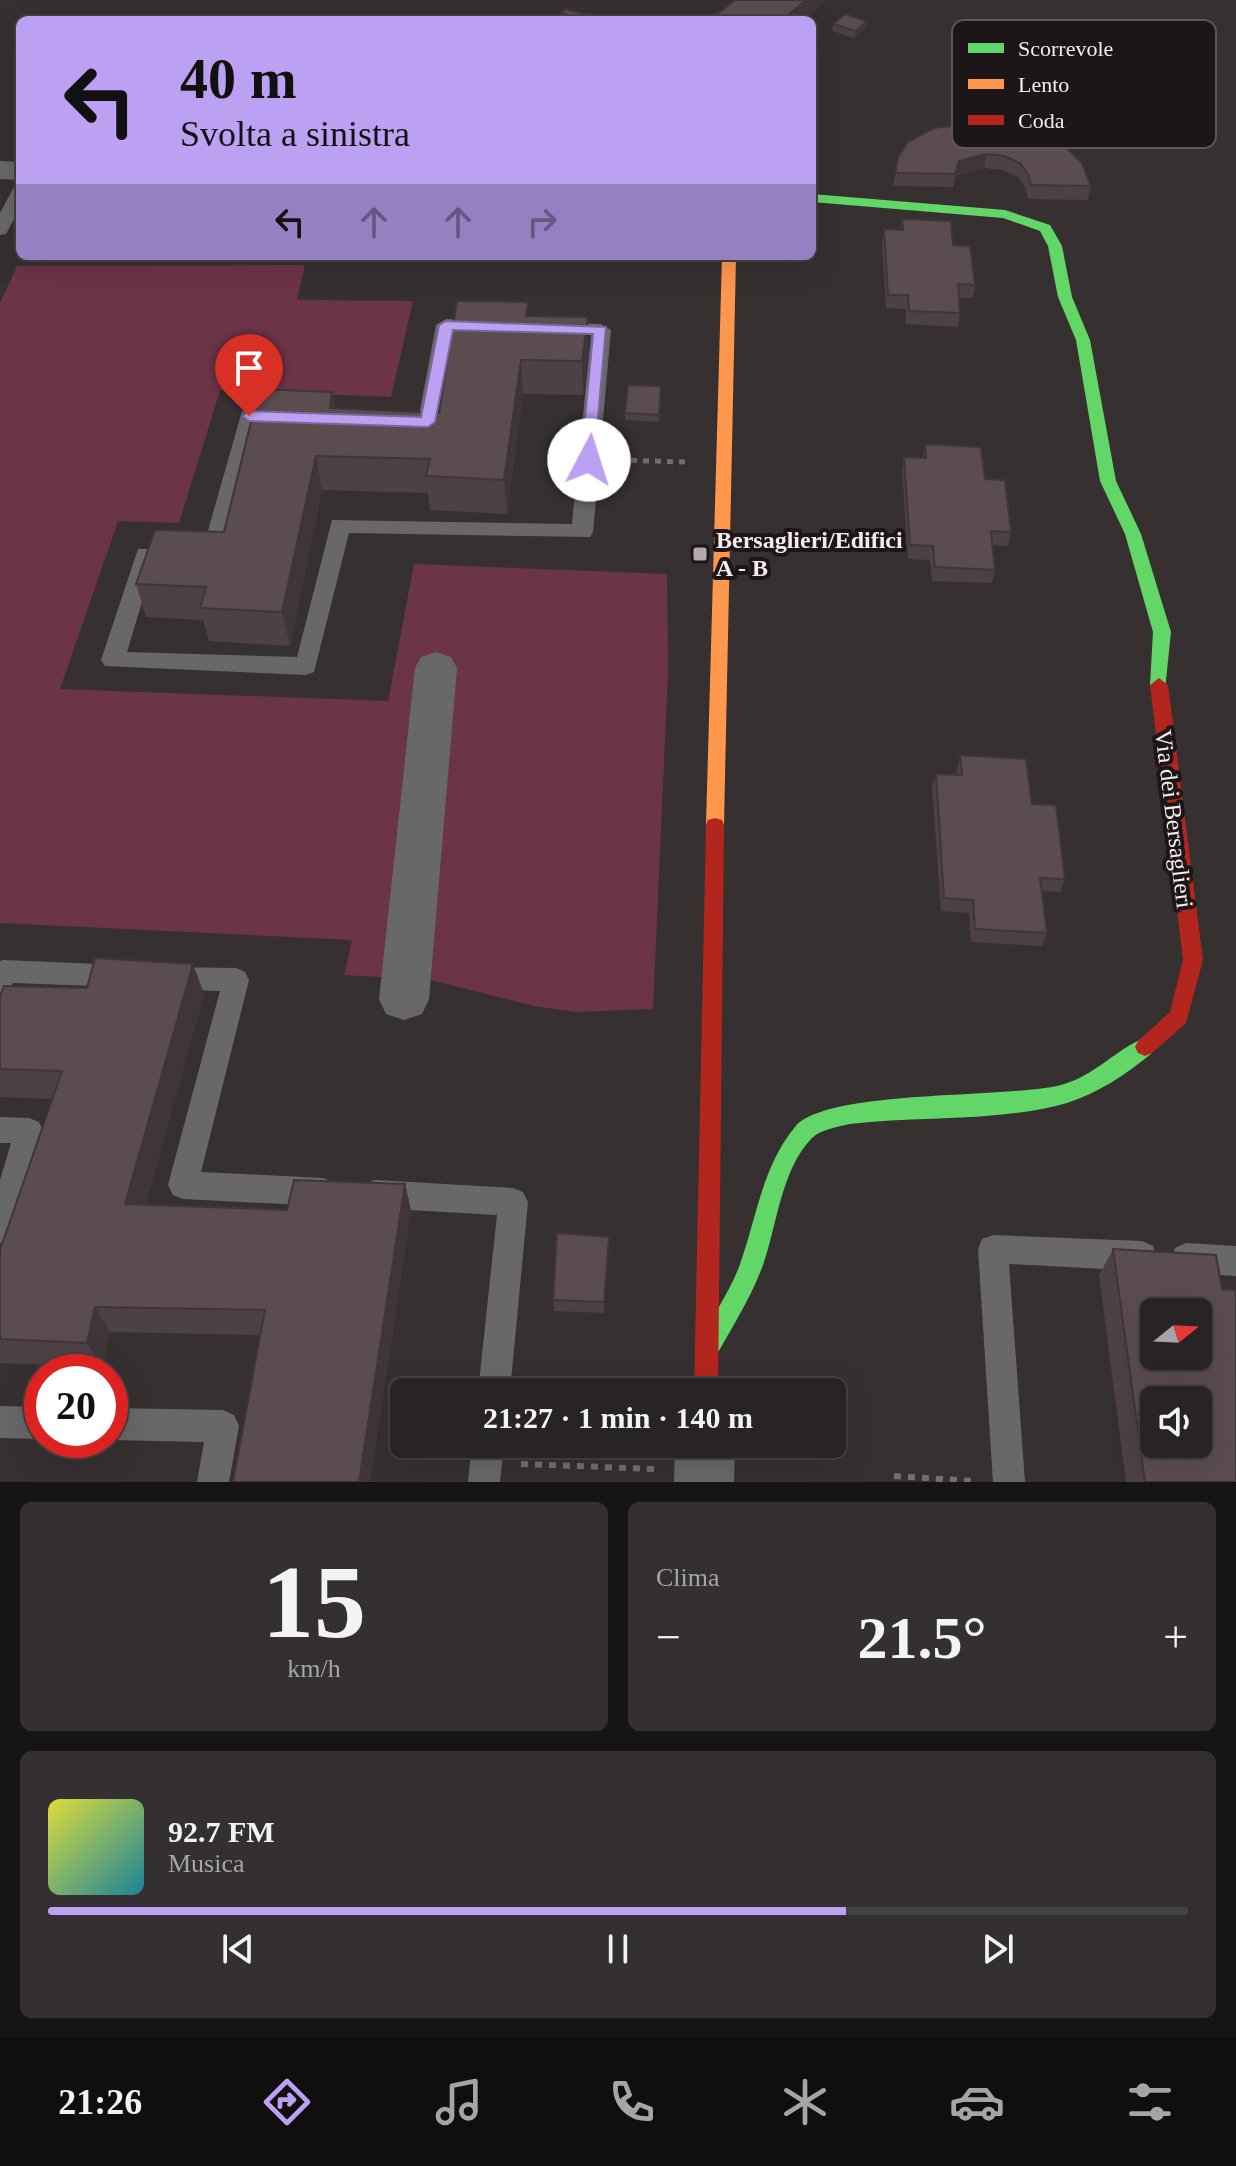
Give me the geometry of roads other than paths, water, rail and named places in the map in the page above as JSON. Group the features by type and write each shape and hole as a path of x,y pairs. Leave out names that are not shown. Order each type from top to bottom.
{"street":[{"name":"Via dei Bersaglieri","path":"707,1350 745,1280 790,1151 807,1127 840,1114 970,1107 1065,1094 1129,1061 1179,1017 1193,960 1158,695 1162,632 1133,534 1108,481 1083,340 1065,297 1055,246 1045,228 1005,214 816,198"},
{"name":"Via dei Bersaglieri","path":"706,1378 717,697 729,260"},
{"path":"404,999 436,668"}],"lane":[{"path":"0,230 16,199"},
{"path":"446,325 601,330 582,532 340,525 306,666 113,660 146,554 212,556 249,416 428,422 446,325"},
{"path":"0,981 3,971 236,980 183,1185 513,1202 495,1378"},
{"path":"0,1130 29,1131 0,1229"},
{"path":"1009,1482 993,1249 1236,1261"},
{"path":"0,1422 24,1423"},
{"path":"128,1424 223,1426 213,1482"},
{"path":"484,1482 487,1458"}],"place":[{"name":"Bersaglieri/Edifici A - B","path":"700,554"}]}
